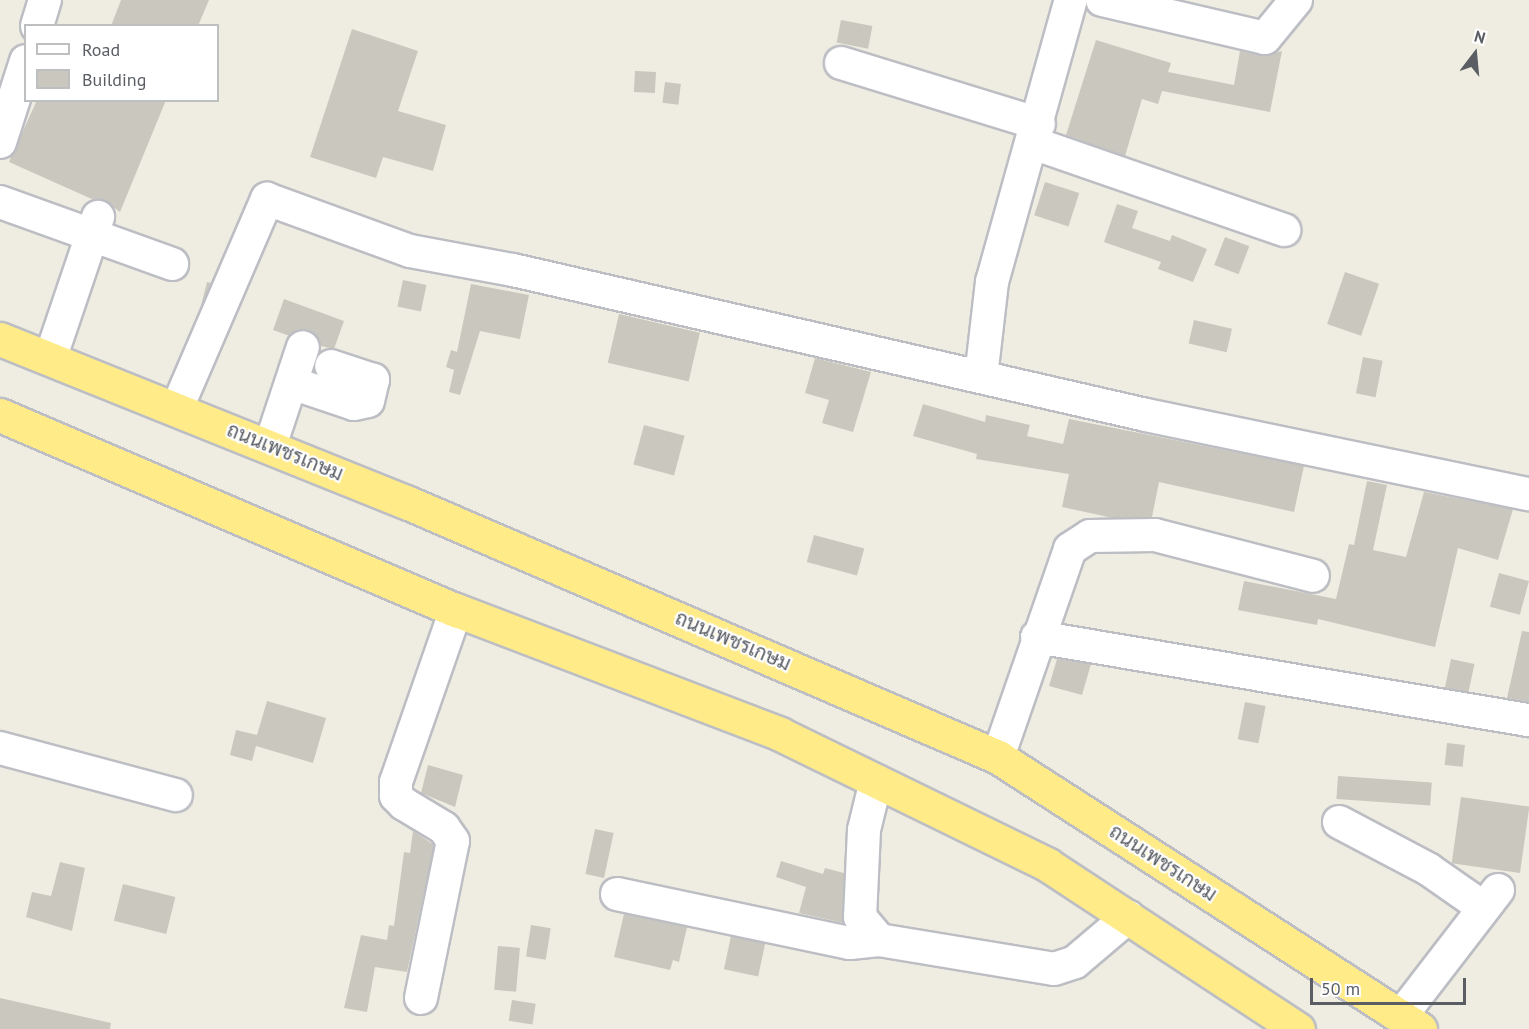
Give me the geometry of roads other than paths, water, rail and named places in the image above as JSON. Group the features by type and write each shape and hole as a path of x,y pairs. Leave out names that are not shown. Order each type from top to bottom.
{"highway":[{"name":"ถนนเพชรเกษม","path":"0,339 270,446 798,668 998,757 1411,1022"},
{"path":"0,415 456,610 780,734 1048,865 1128,917 1263,1020 1298,1029"}],"street":[{"path":"38,24 45,0"},
{"path":"981,377 992,282 1036,134 1071,0"},
{"path":"1102,0 1264,38 1296,0"},
{"path":"841,63 1036,134 1284,230"},
{"path":"0,142 24,67"},
{"path":"177,408 267,199 410,251 513,270 1146,416 1529,494"},
{"path":"0,202 96,226 172,264"},
{"path":"50,358 96,226"},
{"path":"270,446 303,347"},
{"path":"292,383 354,404 368,401 372,380 331,366"},
{"path":"998,757 1056,583 1070,549 1090,536 1109,533 1155,535 1313,576"},
{"path":"421,998 453,841 444,828 396,796 396,782 456,610"},
{"path":"1037,638 1529,720"},
{"path":"0,748 176,795"},
{"path":"876,781 864,830 860,917 879,940"},
{"path":"1339,822 1491,899 1411,1022"},
{"path":"616,894 850,943 879,940 1054,969 1075,962 1128,917"}]}
